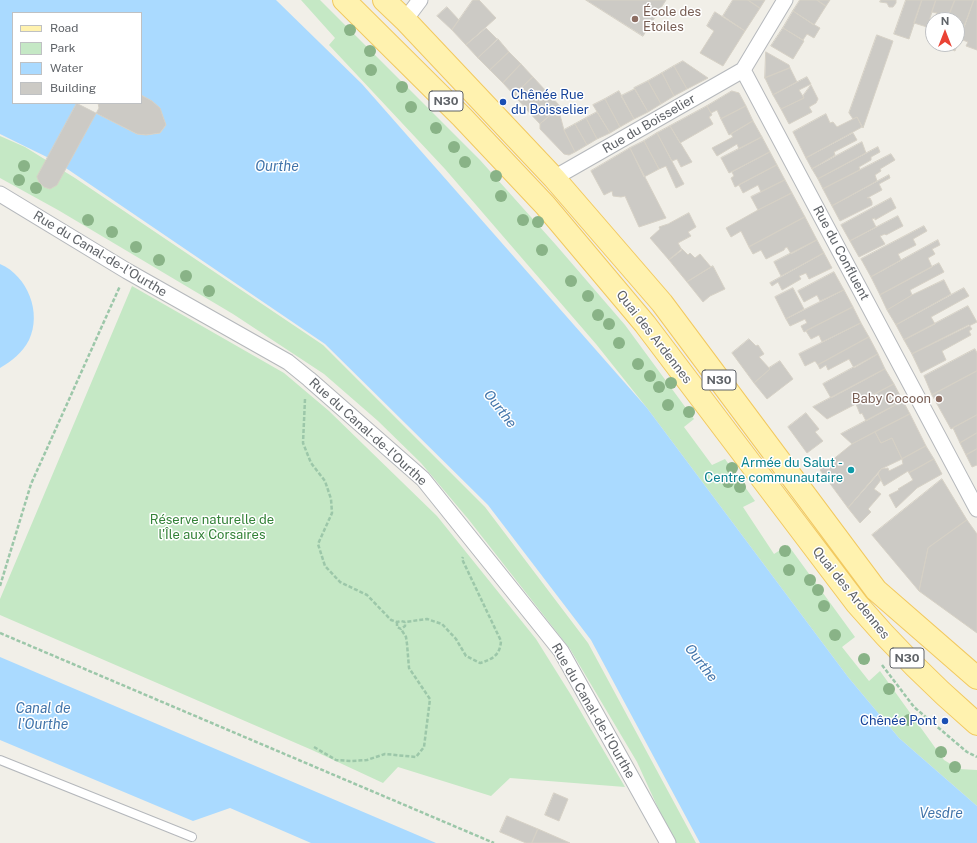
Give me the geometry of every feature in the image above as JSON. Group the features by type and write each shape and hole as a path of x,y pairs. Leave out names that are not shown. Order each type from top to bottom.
{"main road":[{"name":"Quai des Ardennes","path":"344,0 462,117 545,205 646,324 857,604 886,637 977,724"},
{"name":"Quai des Ardennes","path":"384,0 405,20 554,178 662,303 876,590 977,677"}],"street":[{"path":"405,20 420,0"},
{"path":"743,70 785,0"},
{"name":"Rue du Boisselier","path":"554,178 743,70"},
{"name":"Rue du Confluent","path":"743,70 977,509"},
{"name":"Rue du Canal-de-l'Ourthe","path":"0,194 127,271 288,362 423,479 561,651 668,843"}],"lane":[{"path":"0,760 192,837"}],"path":[{"path":"0,586 31,484 127,271"},
{"path":"309,379 306,391 303,443 311,463 325,481 331,499 332,513 318,544 325,566 340,582 367,595 391,620 405,622 427,619 442,624 456,639 466,656 480,663 492,659 500,649 501,641 462,559 470,538"},
{"path":"314,747 336,760 351,762 367,760 385,754 416,757 424,747 430,700 408,668 406,637 401,629 397,627 397,622"},
{"path":"401,629 405,626 405,622"},
{"path":"0,633 494,843"}],"green space":[{"path":"301,0 320,0 480,160 625,325 694,419 684,427 712,465 725,459 755,501 743,507 774,554 788,545 855,637 842,647 869,681 880,671 944,760 959,769 977,770 977,806 899,738 848,677 647,408 596,344 445,169 329,45 335,38"},
{"path":"0,136 25,147 75,178 323,345 485,507 588,643 696,843 674,843 637,762 570,649 469,520 421,463 378,421 324,374 233,314 58,210 0,178"},
{"name":"Réserve naturelle de l'Île aux Corsaires","path":"132,286 284,373 329,411 437,516 536,639 625,787 510,778 491,796 398,767 383,783 312,750 0,615 0,599"}],"water":[{"name":"Ourthe","path":"0,0 276,0 362,84 647,408 848,677 899,738 977,806 977,843 700,843 591,640 488,505 325,344 57,162 0,134"},
{"path":"0,264 18,277 25,286 30,296 34,318 33,329 26,345 16,356 0,368"},
{"name":"Canal de l'Ourthe","path":"0,657 436,843 311,843 230,808 193,821 0,740"}],"building":[{"path":"473,0 479,0 496,18 466,45 452,30"},
{"name":"École des Etoiles","path":"586,0 666,0 643,36"},
{"path":"733,0 748,0 760,8 745,31 723,16"},
{"path":"748,0 765,0 760,8"},
{"path":"800,0 817,0 826,6 814,25 793,11"},
{"path":"817,0 830,0 826,6"},
{"path":"881,0 896,0 896,3 893,7 889,7 887,3 880,2"},
{"path":"906,0 922,0 909,39 894,34"},
{"path":"922,0 936,0 932,12 925,12 925,26 914,23"},
{"path":"936,0 955,0 950,12 932,12"},
{"path":"955,0 974,0 965,24 965,12 950,12"},
{"path":"974,0 977,0 977,50 966,46 968,42 965,41 965,25"},
{"path":"447,7 459,20 452,30 437,16"},
{"path":"793,11 820,28 814,38 807,34 803,40 783,28"},
{"path":"715,12 745,31 723,66 700,53 714,31 707,26"},
{"path":"486,28 497,39 478,58 466,45"},
{"path":"783,28 804,41 793,59 771,46"},
{"path":"877,35 893,41 863,128 857,117 853,119 849,113"},
{"path":"498,39 509,52 490,70 478,58"},
{"path":"509,52 521,64 503,83 490,70"},
{"path":"766,52 789,65 790,68 765,78"},
{"path":"683,61 708,78 687,89 674,66"},
{"path":"521,64 533,77 514,95 503,83"},
{"path":"674,66 687,89 674,96 662,73"},
{"path":"790,68 797,82 773,95 765,78"},
{"path":"662,73 674,96 661,104 648,81"},
{"path":"533,77 546,91 526,109 514,95"},
{"path":"807,77 811,84 799,90 804,98 781,109 773,95"},
{"path":"648,81 661,104 648,112 634,88"},
{"path":"811,85 818,99 816,103 809,107 812,112 789,124 781,109 804,98 803,96"},
{"path":"635,89 648,112 634,119 621,96"},
{"path":"546,91 560,106 540,124 526,109"},
{"path":"619,91 634,119 620,127 605,99"},
{"path":"732,91 739,93 746,106 721,119 717,110 711,113 707,106"},
{"path":"142,96 152,101 160,108 166,125 160,133 146,135 137,134 78,104 142,104"},
{"path":"605,99 620,127 610,133 593,105"},
{"path":"76,104 98,104 99,108 57,185 50,189 44,187 39,182 37,177"},
{"path":"707,106 712,115 709,117 713,124 680,143 670,126"},
{"path":"746,106 753,121 729,135 721,119"},
{"path":"597,112 610,133 597,139 586,118"},
{"path":"553,113 556,116 560,115 564,130 575,152 569,155 564,154 540,129 540,124"},
{"path":"826,114 830,123 833,122 837,127 857,117 862,127 806,158 793,132"},
{"path":"586,118 597,139 587,145 575,124"},
{"path":"753,121 762,137 739,149 737,144 717,156 712,148 733,137 731,134"},
{"path":"575,124 587,145 575,152 564,130"},
{"path":"670,126 692,162 681,167 677,159 672,161 657,133"},
{"path":"657,133 684,184 676,188 666,166 659,169 644,141"},
{"path":"853,133 857,140 834,152 835,155 812,169 806,158"},
{"path":"762,137 770,152 729,173 721,158"},
{"path":"644,141 659,169 644,177 630,148"},
{"path":"862,142 866,153 818,179 812,169"},
{"path":"878,147 880,152 871,157 871,160 859,167 860,170 823,189 818,179"},
{"path":"630,148 666,218 639,227 625,196 613,196 612,191 604,195 591,171"},
{"path":"770,152 777,165 735,187 731,178 734,176 732,172"},
{"path":"891,154 895,160 880,169 881,171 875,175 877,181 832,206 823,189"},
{"path":"777,165 785,180 761,192 758,185 743,193 739,185"},
{"path":"889,175 890,178 879,184 882,190 867,198 870,198 872,205 840,221 832,206"},
{"path":"785,180 792,193 758,210 751,197"},
{"path":"792,193 805,217 749,247 741,231 731,237 726,228"},
{"path":"891,198 896,208 875,220 875,218 872,219 876,227 850,241 841,225"},
{"path":"689,213 696,227 688,232 691,236 678,243 682,250 669,260 650,238 660,229 659,227"},
{"path":"898,216 903,226 886,235 880,236 885,244 859,257 850,241"},
{"path":"805,217 817,240 791,254 787,247 766,259 761,250 753,254 749,247"},
{"path":"924,226 927,231 913,239 916,245 898,254 901,260 871,277 861,259"},
{"path":"817,240 824,253 781,276 774,262"},
{"path":"938,240 940,245 932,249 935,254 928,258 932,267 880,295 871,277"},
{"path":"682,249 688,255 690,253 695,258 700,254 711,267 687,282 669,260"},
{"path":"824,253 832,268 809,279 806,273 799,276 801,279 782,290 778,282 772,286 770,283"},
{"path":"939,263 944,272 910,290 912,295 887,310 880,295"},
{"path":"713,266 725,289 710,296 703,302 687,282"},
{"path":"834,272 844,290 820,301 817,295 804,302 798,291"},
{"path":"944,280 951,294 896,325 887,310 912,295"},
{"path":"793,288 804,309 786,319 775,297"},
{"path":"964,288 969,296 931,317 935,324 904,340 896,325"},
{"path":"844,290 853,307 804,332 801,326 807,323 805,319 790,326 786,319"},
{"path":"968,306 977,322 912,354 904,340"},
{"path":"853,307 861,323 822,342 819,335 811,339 806,331"},
{"path":"861,323 869,337 818,365 815,361 805,366 799,354"},
{"path":"969,325 972,329 969,331 971,335 942,351 946,360 921,373 912,354"},
{"path":"869,337 878,354 854,368 849,359 828,370 826,365 820,369 818,365"},
{"path":"749,339 756,346 758,345 764,354 759,357 770,369 754,383 732,353"},
{"path":"975,349 977,353 977,371 932,395 924,376"},
{"path":"878,354 885,369 831,398 823,384"},
{"path":"780,361 793,379 767,399 754,383 770,369 769,368"},
{"path":"885,369 894,384 827,419 813,407"},
{"path":"977,371 977,415 951,429 932,395"},
{"path":"894,384 903,401 866,421 862,413 860,414 856,404"},
{"path":"903,401 910,414 852,444 841,434"},
{"path":"806,413 819,429 815,432 823,441 807,453 788,427"},
{"path":"910,414 926,446 902,459 892,438 881,443 875,432"},
{"path":"977,415 977,433 960,443 953,428"},
{"name":"Armée du Salut - Centre communautaire","path":"875,432 881,443 892,438 902,459 881,469 848,508 820,470 852,444"},
{"path":"977,433 977,449 966,455 960,443"},
{"path":"926,446 934,459 909,473 908,471 884,486 878,474 881,469 888,468 889,471 903,464 902,459"},
{"path":"977,449 977,465 972,467 966,455"},
{"path":"934,459 942,474 917,488 896,508 889,495 913,480 909,473"},
{"path":"878,474 881,480 874,489 881,494 868,509 871,512 860,523 848,508"},
{"path":"942,479 967,520 928,548 919,591 872,535"},
{"path":"967,520 977,534 977,633 919,591 928,548"},
{"path":"554,793 568,799 559,821 545,815"},
{"path":"507,816 538,829 532,843 526,843 500,832"},
{"path":"538,829 570,843 532,843"}],"place":[{"name":"École des Etoiles","path":"635,19"},
{"name":"Chênée Rue du Boisselier","path":"503,102"},
{"name":"Baby Cocoon","path":"939,399"},
{"name":"Armée du Salut - Centre communautaire","path":"851,470"},
{"name":"Chênée Pont","path":"945,721"}],"water label":[{"name":"Vesdre","path":"941,814"}]}
